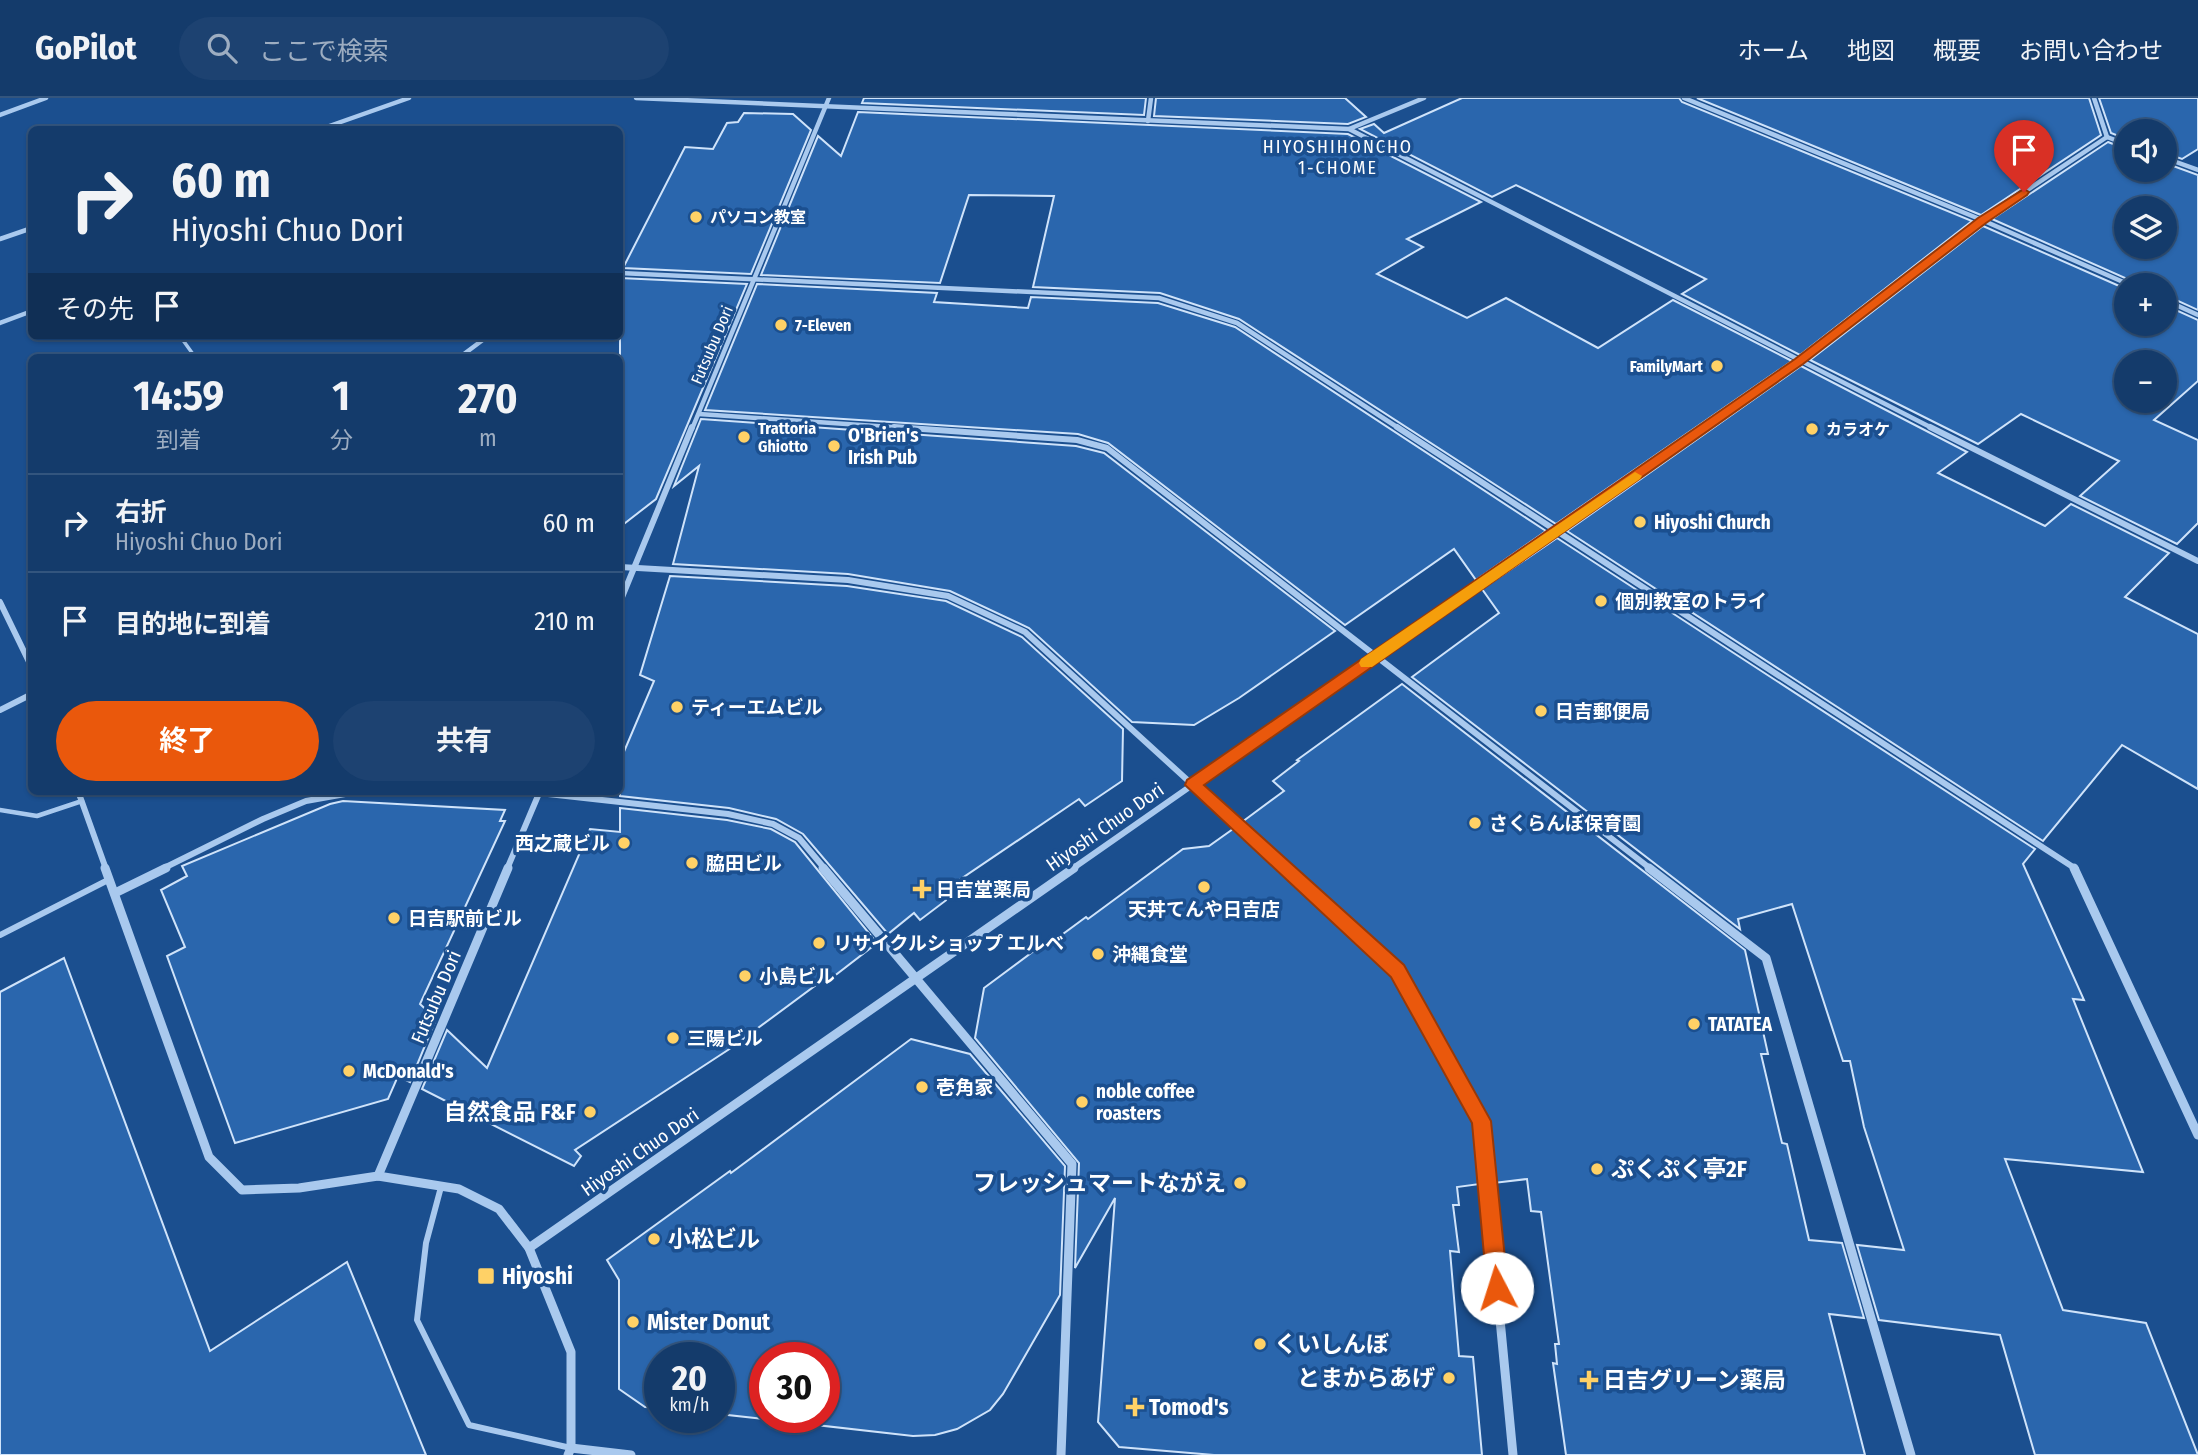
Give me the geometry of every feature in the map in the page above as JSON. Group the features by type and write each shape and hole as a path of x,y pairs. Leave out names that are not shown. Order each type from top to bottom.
{"street":[{"path":"0,115 46,98"},
{"path":"329,126 409,98"},
{"path":"636,98 1349,129 1424,98"},
{"name":"Futsubu Dori","path":"623,595 829,98"},
{"path":"1148,121 1151,98"},
{"path":"1684,98 1982,220 2114,278"},
{"path":"2094,98 2107,136 2114,139"},
{"path":"1349,129 1799,362 2198,561"},
{"name":"Hiyoshi Chuo Dori","path":"529,1248 1799,362 1982,220 2107,136"},
{"path":"2177,162 2198,170"},
{"path":"0,239 28,229"},
{"path":"623,273 1159,298 1237,323 2076,869 2198,1135"},
{"path":"2177,305 2198,315"},
{"path":"0,323 28,312"},
{"path":"464,354 483,340"},
{"path":"699,414 1077,440 1107,448 1766,958 1912,1455"},
{"path":"623,567 848,580 948,596 1004,620 1025,632 1397,971 1481,1121 1513,1455"},
{"path":"0,602 28,660"},
{"path":"0,710 28,696"},
{"path":"80,795 209,1157 242,1190 299,1188 378,1176 459,1189 499,1209 529,1248 571,1352 570,1452 631,1455"},
{"path":"115,893 263,819 306,801 340,795"},
{"name":"Futsubu Dori","path":"378,1176 539,795"},
{"path":"566,795 728,814 773,824 799,838 915,980 1072,1164 1061,1455"}],"lane":[{"path":"0,810 37,816 82,801"},
{"path":"0,935 110,879"},
{"path":"442,1185 426,1243 417,1320 469,1425 570,1452"}],"building":[{"path":"864,98 1146,98 1144,115 862,103"},
{"path":"1156,98 1345,98 1366,117 1348,124 1154,116"},
{"path":"1462,98 1679,98 1682,102 1972,221 1800,355 1682,294 1706,279 1516,185 1492,197 1360,129 1374,124 1384,133"},
{"path":"1697,98 2089,98 2101,135 1981,215"},
{"path":"2099,98 2198,98 2198,149 2182,159 2177,157 2177,119 2114,119 2114,134 2111,133"},
{"path":"858,112 1348,134 1481,202 1407,239 1423,247 1377,274 1467,318 1506,298 1598,348 1673,300 1792,361 1556,524 1239,319 1160,293 1033,287 1054,196 969,195 940,283 761,275 818,136 841,156"},
{"path":"744,113 793,114 811,130 751,274 623,268 685,147 713,149 727,123 738,122"},
{"path":"2108,142 2114,144 2114,182 2177,182 2177,167 2198,175 2198,310 2177,300 2177,273 2114,273 1992,219"},
{"path":"1983,226 2114,284 2114,336 2177,336 2177,310 2198,320 2198,381 2177,400 2177,350 2114,350 2114,413 2162,413 2154,420 2198,440 2198,523 2177,544 2080,496 2119,461 2021,414 1978,444 1810,360"},
{"path":"623,278 747,284 656,499 623,525 623,354 620,354 620,340 623,340"},
{"path":"757,284 937,293 934,302 1028,308 1031,297 1158,303 1235,327 1546,531 1476,580 1454,549 1345,625 1108,443 1078,434 705,410"},
{"path":"1801,366 1967,452 1938,473 2045,526 2071,504 2169,553 2125,597 2198,634 2198,789 2122,745 2043,841 1567,531"},
{"path":"701,419 1076,446 1104,453 1335,631 1239,698 1194,725 1132,722 1029,628 950,591 848,574 673,564 699,466 674,486"},
{"path":"1557,538 2035,849 2023,864 2084,1000 2073,999 2143,1172 2005,1159 2063,1310 2146,1323 2198,1455 2035,1455 2000,1335 1879,1320 1857,1245 1904,1250 1864,1127 1850,1061 1843,1061 1792,904 1738,919 1740,929 1412,677 1499,613 1482,589"},
{"path":"670,576 847,586 946,601 1022,637 1123,729 1122,781 1085,806 1079,799 955,883 961,889 920,920 914,913 888,934 803,834 776,819 729,808 620,796 623,795 623,754 654,681 640,675"},
{"path":"1402,684 1745,950 1768,1054 1761,1054 1782,1143 1787,1144 1809,1240 1842,1243 1864,1318 1829,1314 1865,1455 1566,1455 1553,1363 1557,1364 1555,1344 1559,1344 1541,1212 1531,1211 1527,1179 1494,1183 1487,1118 1403,967 1242,822 1284,791 1273,781 1299,761 1297,760"},
{"path":"343,801 505,810 500,821 505,821 420,1004 436,1019 410,1082 398,1076 388,1099 235,1143 167,956 185,947 161,890 187,876 182,866"},
{"path":"620,808 727,820 771,829 795,842 877,943 731,1048 575,1150 581,1156 574,1166 422,1089 447,1030 487,1068 590,829 620,832"},
{"path":"1233,829 1391,975 1474,1123 1480,1184 1457,1187 1459,1205 1453,1205 1459,1252 1450,1251 1459,1356 1473,1357 1482,1455 1214,1455 1119,1447 1098,1422 1115,1198 1075,1268 1079,1163 975,1038 984,988 1050,939 1052,942 1086,917 1088,919 1183,849 1209,846"},
{"path":"64,958 210,1351 347,1262 426,1455 0,1455 0,992"},
{"path":"911,1039 970,1054 1065,1166 1060,1295 1003,1394 990,1410 957,1429 935,1435 913,1436 840,1428 840,1342 749,1342 749,1417 735,1416 735,1342 644,1342 644,1406 619,1389 619,1280 607,1260 730,1171 731,1173"}],"slow traffic":[{"path":"1366,663 1635,476"}],"place":[{"name":"パソコン教室","path":"696,217"},
{"name":"7-Eleven","path":"781,325"},
{"name":"FamilyMart","path":"1717,366"},
{"name":"カラオケ","path":"1812,429"},
{"name":"Trattoria Ghiotto","path":"744,437"},
{"name":"O'Brien's Irish Pub","path":"834,446"},
{"name":"Hiyoshi Church","path":"1640,522"},
{"name":"個別教室のトライ","path":"1601,601"},
{"name":"ティーエムビル","path":"677,707"},
{"name":"日吉郵便局","path":"1541,711"},
{"name":"さくらんぼ保育園","path":"1475,823"},
{"name":"西之蔵ビル","path":"624,843"},
{"name":"脇田ビル","path":"692,863"},
{"name":"天丼てんや日吉店","path":"1204,887"},
{"name":"日吉堂薬局","path":"922,889"},
{"name":"日吉駅前ビル","path":"394,918"},
{"name":"リサイクルショップ エルベ","path":"819,943"},
{"name":"沖縄食堂","path":"1098,954"},
{"name":"小島ビル","path":"745,976"},
{"name":"TATATEA","path":"1694,1024"},
{"name":"三陽ビル","path":"673,1038"},
{"name":"McDonald's","path":"349,1071"},
{"name":"壱角家","path":"922,1087"},
{"name":"noble coffee roasters","path":"1082,1102"},
{"name":"自然食品 F&F","path":"590,1112"},
{"name":"ぷくぷく亭2F","path":"1597,1169"},
{"name":"フレッシュマートながえ","path":"1240,1183"},
{"name":"小松ビル","path":"654,1239"},
{"name":"Hiyoshi","path":"486,1276"},
{"name":"Mister Donut","path":"633,1322"},
{"name":"くいしんぼ","path":"1260,1344"},
{"name":"とまからあげ","path":"1449,1378"},
{"name":"日吉グリーン薬局","path":"1589,1380"},
{"name":"Tomod's","path":"1135,1407"}],"district":[{"name":"HIYOSHIHONCHO 1-CHOME","path":"1338,157"}],"route":[{"path":"1497,1288 1481,1121 1397,971 1193,785 1799,362 1982,220 2024,192"}]}
